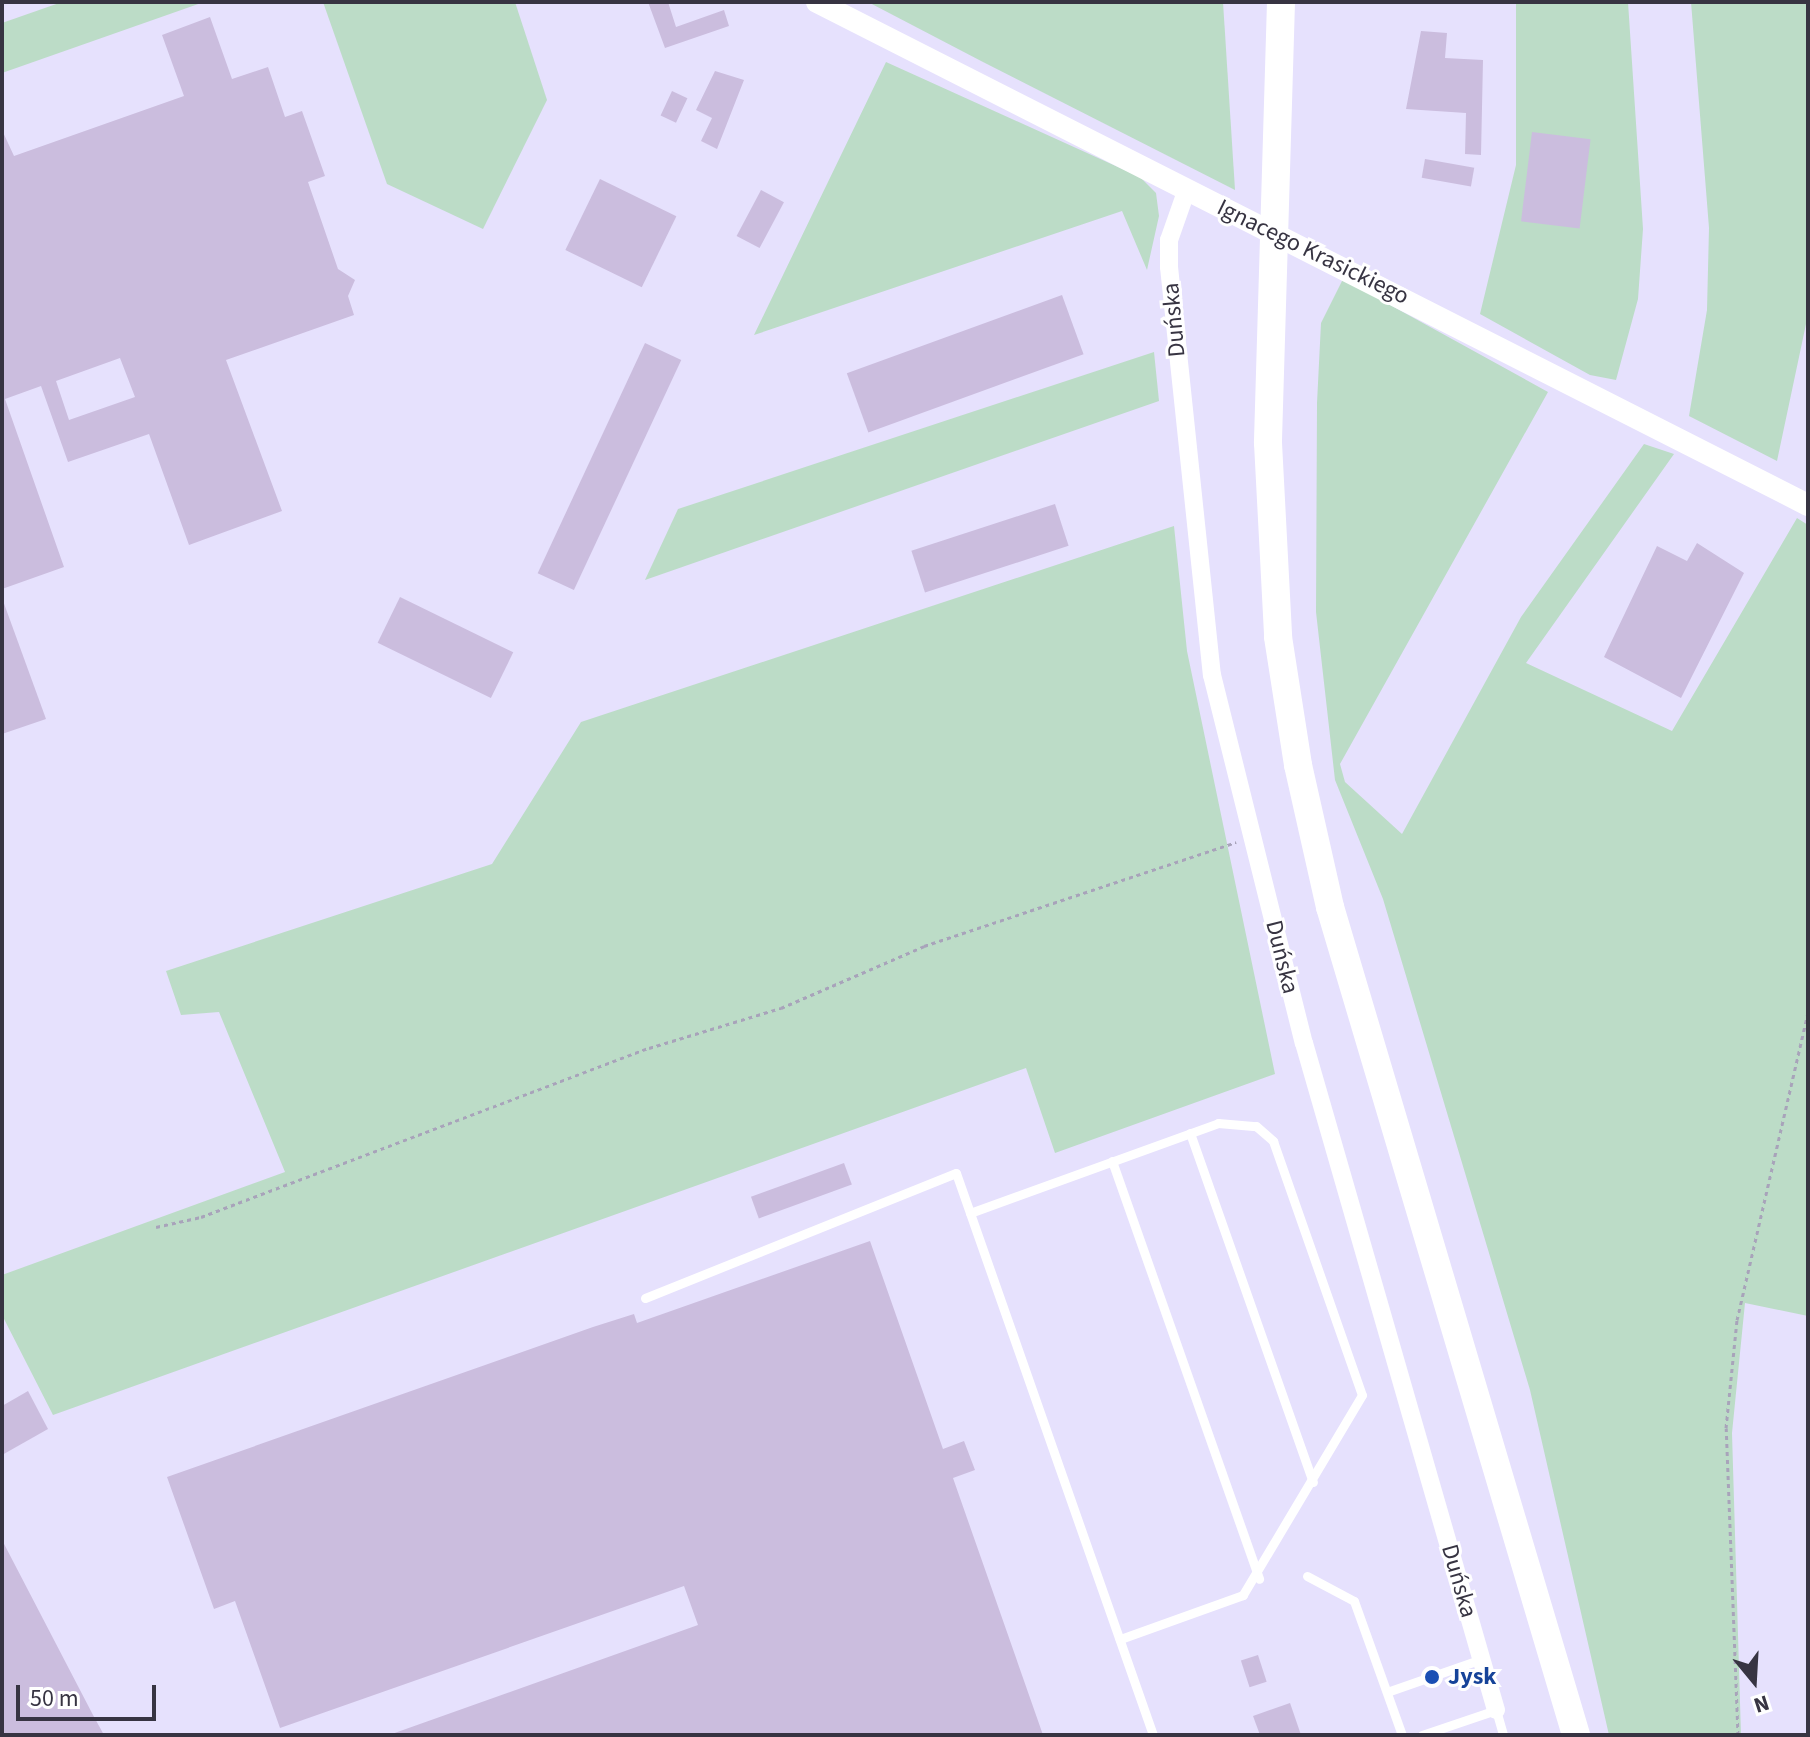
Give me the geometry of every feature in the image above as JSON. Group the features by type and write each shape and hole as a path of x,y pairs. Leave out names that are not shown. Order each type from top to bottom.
{"main road":[{"path":"1281,2 1273,273 1271,540 1298,765 1330,907 1576,1735"}],"street":[{"name":"Ignacego Krasickiego","path":"817,2 1808,505"},
{"name":"Duńska","path":"1187,189 1172,227 1169,267 1207,650 1251,836 1496,1710"}],"lane":[{"path":"970,1213 1190,1133 1241,1122 1273,1141 1362,1395 1259,1579 1230,1603 1120,1639"},
{"path":"1190,1133 1313,1482"},
{"path":"1112,1161 1259,1579"},
{"path":"645,1298 956,1173 1153,1735"},
{"path":"1307,1576 1354,1601 1402,1735"},
{"path":"1387,1692 1482,1659"},
{"path":"1422,1735 1496,1710 1503,1735"}],"path":[{"path":"156,1227 201,1217 649,1048 781,1008 924,946 1251,836"},
{"path":"1738,1735 1726,1428 1737,1320 1808,1012"}],"green space":[{"path":"62,2 204,2 2,73 2,23"},
{"path":"323,2 515,2 547,100 483,229 387,184"},
{"path":"868,2 1223,2 1235,190 983,62"},
{"path":"1516,2 1628,2 1643,229 1638,299 1616,380 1590,375 1480,314 1516,165"},
{"path":"1691,2 1808,2 1806,324 1777,461 1689,416 1707,310 1709,228"},
{"path":"886,62 1140,177 1156,193 1159,216 1147,270 1122,211 754,335"},
{"path":"1343,279 1548,392 1340,764 1345,782 1402,834 1521,617 1644,444 1674,454 1526,663 1672,731 1797,518 1808,525 1808,1316 1745,1303 1732,1433 1741,1735 1609,1735 1530,1390 1383,899 1335,780 1316,612 1317,403 1321,323"},
{"path":"1154,352 1159,401 645,580 678,509"},
{"path":"1174,526 1187,651 1275,1074 1055,1153 1026,1068 53,1415 2,1315 2,1275 285,1172 219,1012 181,1015 166,971 492,864 581,722"}],"building":[{"path":"648,2 668,2 676,27 724,10 729,26 665,48"},
{"path":"210,17 232,79 268,67 285,117 302,111 325,176 308,182 338,269 355,280 348,296 354,315 226,360 282,511 189,545 149,434 68,462 41,386 5,399 64,567 2,589 2,130 14,156 184,96 162,35","holes":["120,358 135,397 69,420 56,381"]},
{"path":"1421,31 1447,33 1445,58 1483,60 1481,155 1465,154 1466,113 1406,109"},
{"path":"715,71 744,80 717,149 701,141 712,118 696,110"},
{"path":"672,91 687,98 676,123 661,115"},
{"path":"1532,132 1591,139 1580,229 1521,221"},
{"path":"1425,159 1474,168 1471,186 1422,178"},
{"path":"600,179 676,216 642,287 565,250"},
{"path":"761,190 784,202 760,248 737,236"},
{"path":"1062,295 1084,354 868,433 847,373"},
{"path":"645,343 681,360 574,590 538,573"},
{"path":"1055,504 1069,546 925,593 911,551"},
{"path":"1697,543 1744,573 1681,698 1604,657 1657,546 1687,561"},
{"path":"400,597 513,652 491,698 378,643"},
{"path":"2,598 46,719 2,734"},
{"path":"844,1163 852,1185 759,1218 751,1197"},
{"path":"870,1241 943,1449 964,1441 975,1470 953,1478 1043,1735 389,1735 698,1625 684,1586 280,1728 235,1601 214,1609 167,1477 593,1327 634,1314 637,1323"},
{"path":"28,1391 48,1429 2,1455 2,1406"},
{"path":"2,1540 104,1735 5,1735 2,1729"},
{"path":"1258,1655 1267,1682 1250,1687 1241,1661"},
{"path":"1290,1703 1301,1735 1260,1735 1253,1716"}],"place":[{"name":"Jysk","path":"1432,1677"}]}
